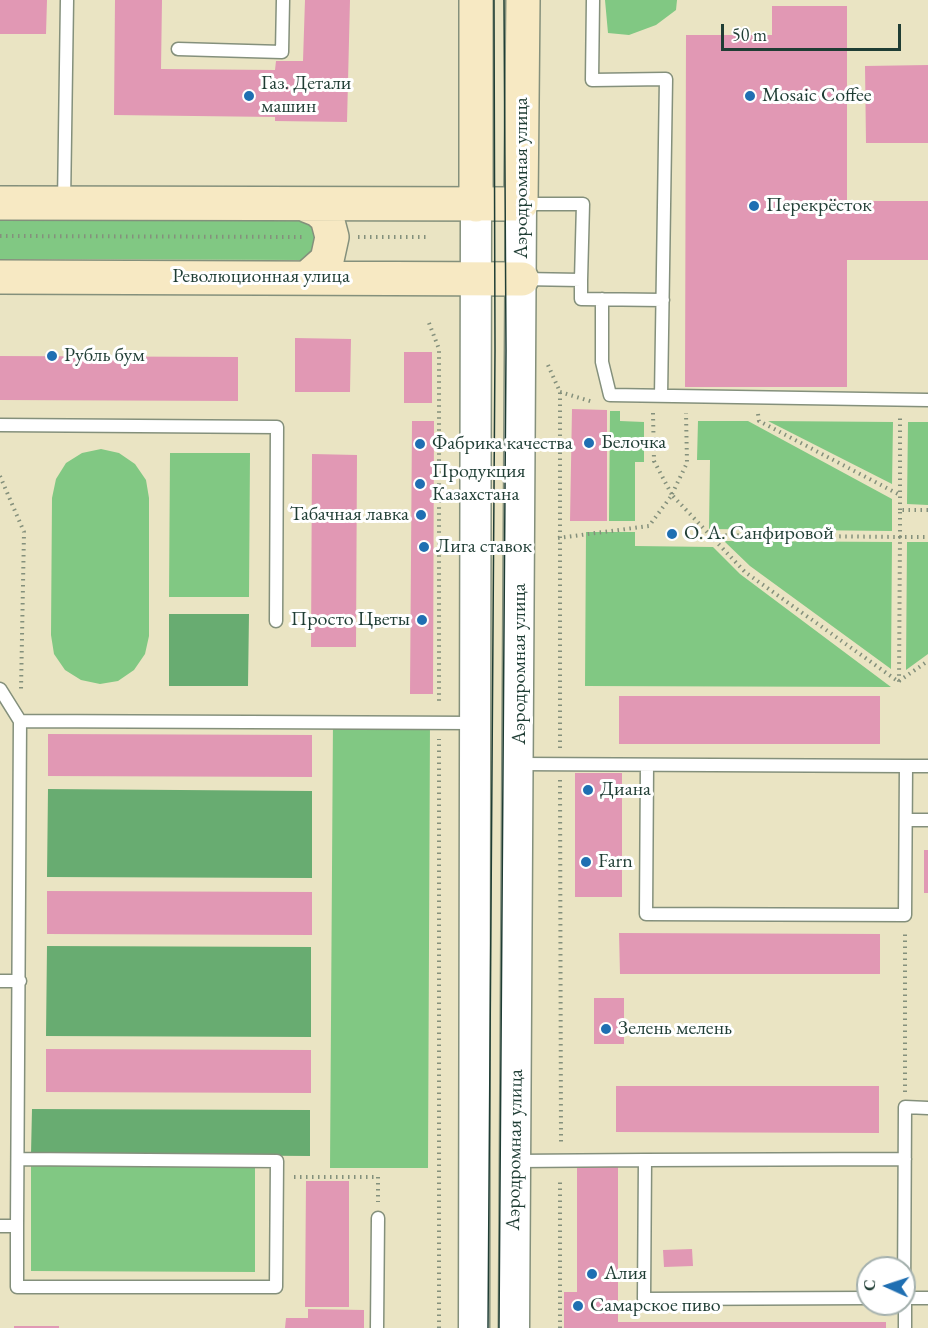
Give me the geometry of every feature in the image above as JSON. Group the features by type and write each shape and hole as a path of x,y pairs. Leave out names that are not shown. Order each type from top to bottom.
{"main road":[{"name":"Аэродромная улица","path":"476,0 476,205"},
{"name":"Аэродромная улица","path":"522,204 523,0"},
{"path":"0,203 522,204"},
{"path":"303,204 318,210 327,218 332,237 327,260 308,277"},
{"name":"Революционная улица","path":"0,277 522,279"}],"street":[{"name":"Аэродромная улица","path":"514,1328 520,764 522,204"},
{"name":"Аэродромная улица","path":"474,1328 476,205"}],"lane":[{"path":"64,203 67,0"},
{"path":"178,49 282,52 283,0"},
{"path":"593,0 592,80 666,79 661,396"},
{"path":"522,204 583,204 581,299 663,300"},
{"path":"522,279 581,280"},
{"path":"602,300 602,362 610,395 928,400"},
{"path":"0,424 277,427 276,621"},
{"path":"0,689 21,721 17,1287 276,1287 277,1161 18,1160"},
{"path":"21,721 475,723"},
{"path":"520,764 928,766"},
{"path":"647,765 646,914 905,915 906,766"},
{"path":"906,820 928,820"},
{"path":"0,981 20,981"},
{"path":"904,1256 905,1107 928,1108"},
{"path":"515,1161 904,1159"},
{"path":"645,1160 644,1299 856,1298"},
{"path":"377,1328 378,1218"},
{"path":"0,1226 17,1226"}],"path":[{"path":"0,236 426,237"},
{"path":"429,323 439,349 439,1328"},
{"path":"547,361 560,392 558,538 560,1328"},
{"path":"560,392 600,404"},
{"path":"642,413 665,413"},
{"path":"654,413 654,461 672,495 745,572 899,682"},
{"path":"558,538 649,526 672,495 687,463 687,413 676,413"},
{"path":"899,682 900,414"},
{"path":"759,421 900,495"},
{"path":"0,476 24,532 21,721"},
{"path":"900,510 928,510"},
{"path":"711,535 928,537"},
{"path":"899,682 928,661"},
{"path":"905,915 905,1107"},
{"path":"277,1176 378,1177 378,1218"}],"green space":[{"path":"605,0 677,0 676,10 656,25 629,35 608,33"},
{"path":"0,213 302,214 311,223 315,236 312,250 302,260 0,259"},
{"path":"610,411 620,411 620,421 644,422 644,462 635,462 635,521 609,521"},
{"path":"698,421 748,421 892,499 892,531 709,529 710,460 697,460"},
{"path":"768,421 893,422 892,485 892,484"},
{"path":"908,422 928,422 928,505 907,504"},
{"path":"101,449 119,453 135,464 146,480 149,498 149,636 145,654 134,670 118,681 100,684 81,680 65,670 54,654 51,635 52,498 56,479 66,463 82,453"},
{"path":"170,453 250,453 249,597 169,597"},
{"path":"586,532 635,532 635,546 713,547 740,574 891,687 585,686"},
{"path":"724,541 892,542 891,669 750,566"},
{"path":"907,542 928,542 928,654 906,670"},
{"path":"169,614 249,614 248,686 169,686"},
{"path":"333,719 430,720 428,1168 330,1168"},
{"path":"48,789 312,791 312,878 47,877"},
{"path":"47,946 311,947 311,1037 46,1036"},
{"path":"32,1109 310,1110 310,1156 31,1154"},
{"path":"31,1164 255,1165 255,1272 31,1271"}],"building":[{"path":"0,0 47,0 46,34 0,34"},
{"path":"115,0 162,0 161,69 275,70 276,61 303,61 305,0 350,0 347,122 275,121 275,117 114,115"},
{"path":"772,6 847,6 847,201 928,201 928,260 847,260 847,387 685,387 686,35 772,35"},
{"path":"928,65 928,143 866,143 865,66"},
{"path":"295,338 351,339 350,392 295,392"},
{"path":"404,352 432,352 432,403 404,403"},
{"path":"0,356 238,357 238,401 0,400"},
{"path":"572,409 607,410 607,521 570,521"},
{"path":"412,421 434,421 433,694 410,694"},
{"path":"312,454 357,455 356,647 311,647"},
{"path":"619,696 880,696 880,744 619,744"},
{"path":"48,734 312,735 312,777 48,776"},
{"path":"575,773 622,773 622,897 575,897"},
{"path":"924,850 928,850 928,893 924,893"},
{"path":"47,891 312,892 312,935 47,934"},
{"path":"619,933 880,934 880,974 620,974"},
{"path":"594,998 624,998 624,1044 594,1044"},
{"path":"46,1049 311,1050 311,1093 46,1092"},
{"path":"616,1086 879,1086 879,1133 616,1132"},
{"path":"577,1165 618,1165 618,1322 886,1322 886,1328 564,1328 564,1292 577,1292"},
{"path":"306,1181 349,1181 349,1307 305,1307"},
{"path":"692,1249 693,1266 664,1267 663,1250"},
{"path":"308,1309 364,1310 364,1328 285,1328 286,1318 308,1318"},
{"path":"14,1326 59,1326 59,1328 14,1328"}],"tram line":[{"path":"488,1328 495,350 494,0"},
{"path":"499,1328 506,350 504,0"}],"place":[{"name":"Газ. Детали машин","path":"249,96"},
{"name":"Mosaic Coffee","path":"750,96"},
{"name":"Перекрёсток","path":"754,206"},
{"name":"Рубль бум","path":"52,356"},
{"name":"Белочка","path":"589,443"},
{"name":"Фабрика качества","path":"420,444"},
{"name":"Продукция Казахстана","path":"420,484"},
{"name":"Табачная лавка","path":"421,515"},
{"name":"О. А. Санфировой","path":"672,534"},
{"name":"Лига ставок","path":"424,547"},
{"name":"Просто Цветы","path":"422,620"},
{"name":"Диана","path":"588,790"},
{"name":"Farn","path":"586,862"},
{"name":"Зелень мелень","path":"606,1029"},
{"name":"Алия","path":"592,1274"},
{"name":"Самарское пиво","path":"578,1306"}]}
